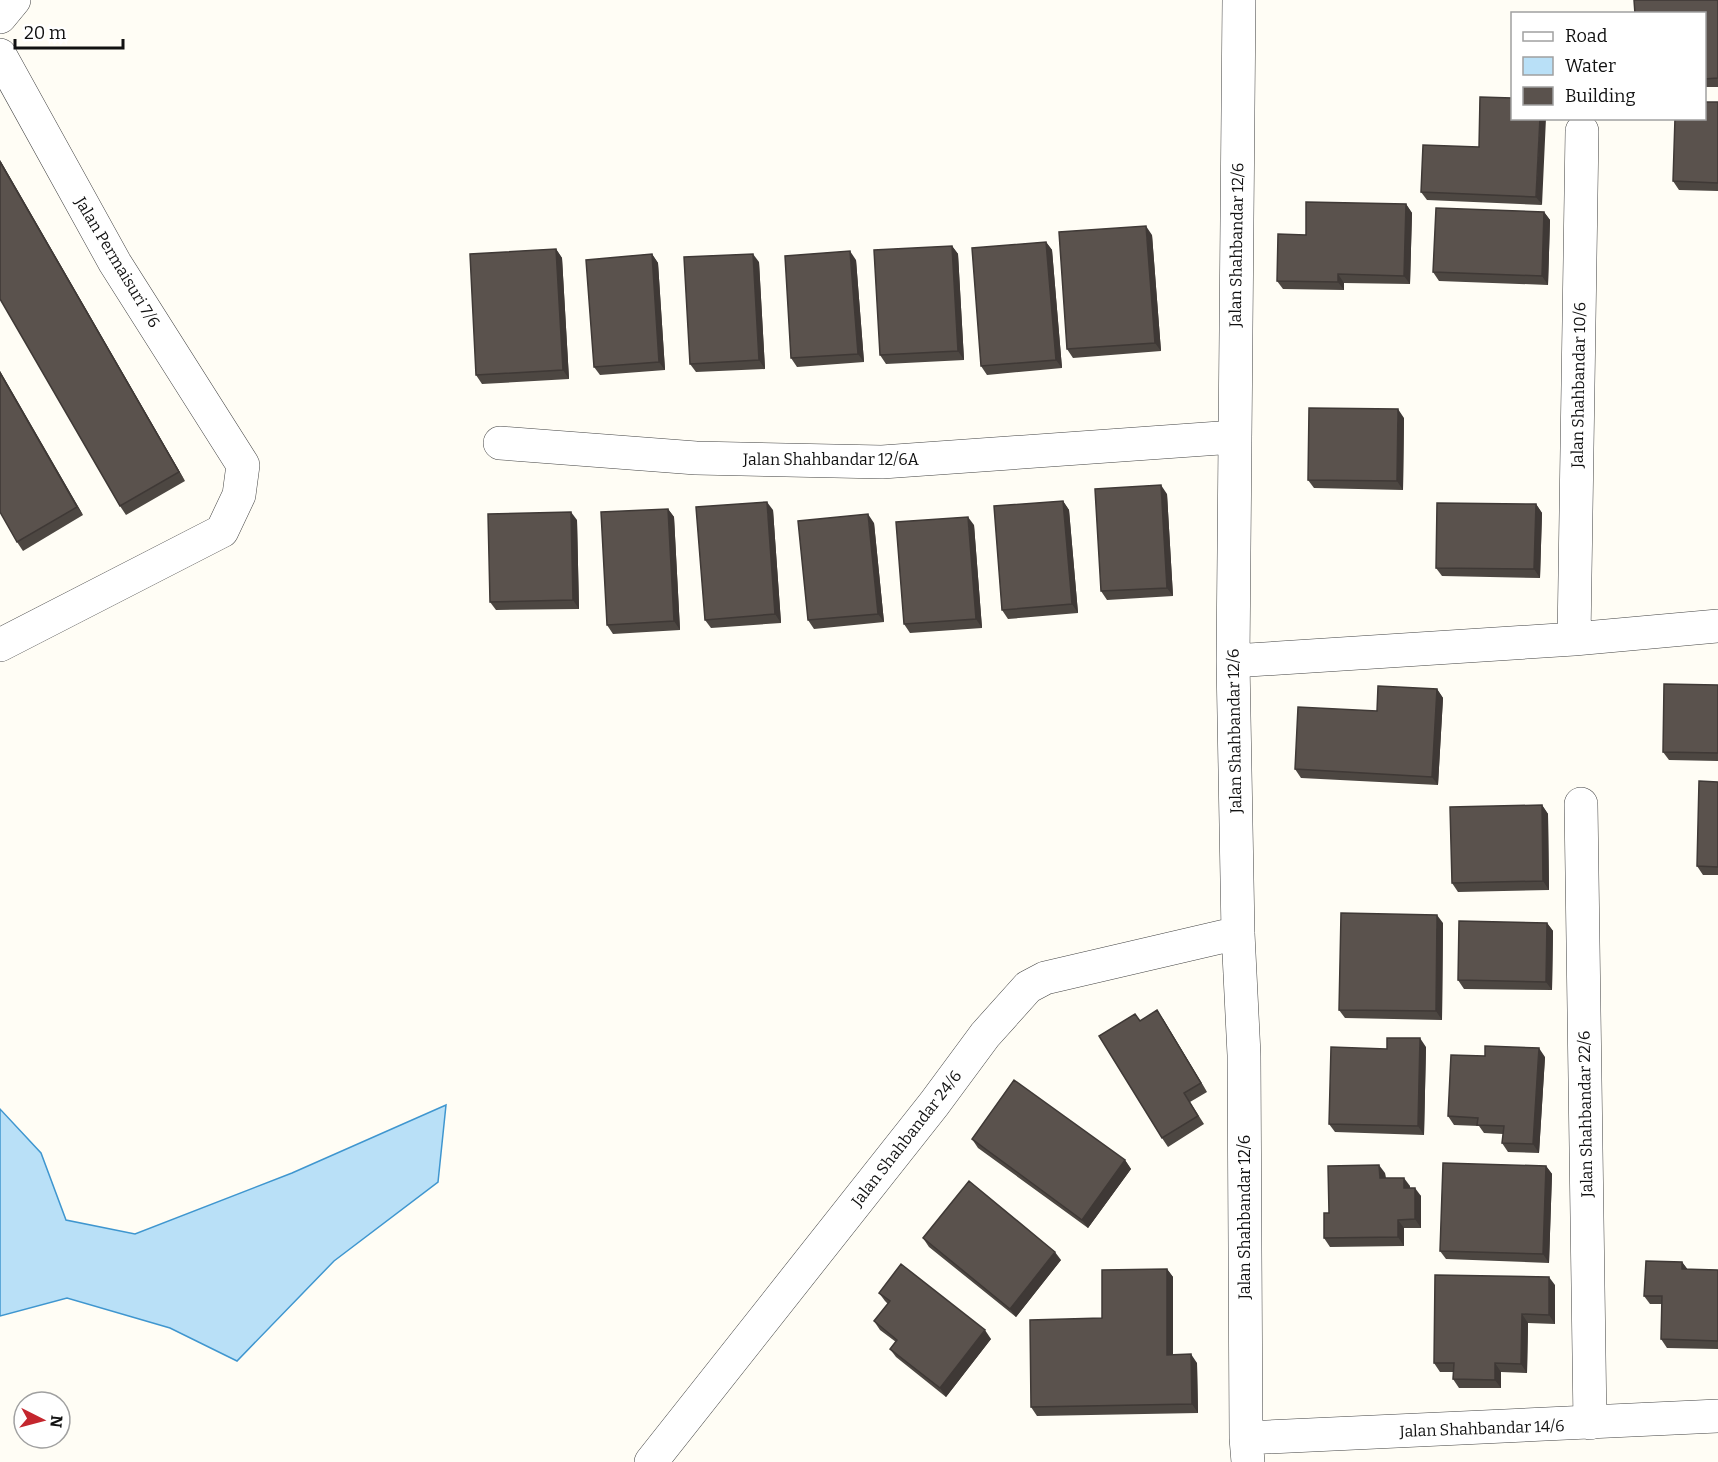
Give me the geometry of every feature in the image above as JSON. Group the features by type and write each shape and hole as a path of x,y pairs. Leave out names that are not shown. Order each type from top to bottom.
{"street":[{"path":"0,17 14,0"},
{"name":"Jalan Shahbandar 12/6","path":"1239,0 1233,662 1238,933 1244,1055 1247,1450"},
{"name":"Jalan Permaisuri 7/6","path":"0,55 115,263 243,465 239,495 222,531 1,643"},
{"name":"Jalan Shahbandar 10/6","path":"1574,639 1582,131"},
{"name":"Jalan Shahbandar 12/6A","path":"500,443 696,458 882,462 1234,437"},
{"path":"1233,662 1574,639 1718,626"},
{"name":"Jalan Shahbandar 22/6","path":"1581,804 1590,1424"},
{"name":"Jalan Shahbandar 24/6","path":"651,1462 986,1035 1028,987 1045,978 1238,933"},
{"name":"Jalan Shahbandar 14/6","path":"1247,1450 1718,1416"}],"water":[{"path":"446,1105 438,1182 334,1261 237,1361 170,1328 67,1298 0,1316 0,1109 41,1153 66,1220 135,1234 292,1173"}],"building":[{"path":"1634,0 1718,0 1718,78 1706,79 1706,12 1635,12"},
{"path":"1480,97 1511,98 1511,120 1540,120 1536,197 1421,192 1423,145 1479,147"},
{"path":"1706,102 1718,102 1718,183 1673,181 1675,120 1706,120"},
{"path":"0,162 179,472 120,506 0,299"},
{"path":"1306,202 1406,204 1404,276 1338,274 1338,282 1277,281 1278,234 1306,235"},
{"path":"1436,208 1544,212 1542,276 1433,272"},
{"path":"1146,226 1155,343 1067,349 1059,232"},
{"path":"1046,242 1056,360 981,366 972,248"},
{"path":"952,246 958,351 880,355 874,250"},
{"path":"556,249 563,370 476,375 470,254"},
{"path":"850,251 858,354 791,358 785,256"},
{"path":"652,254 659,362 594,367 586,260"},
{"path":"753,254 759,360 690,364 684,257"},
{"path":"0,373 77,507 17,542 0,512"},
{"path":"1309,408 1398,409 1397,481 1308,480"},
{"path":"1161,485 1167,588 1101,591 1095,489"},
{"path":"1063,501 1072,604 1002,610 994,506"},
{"path":"767,502 775,614 705,620 696,507"},
{"path":"1437,503 1536,504 1534,569 1436,568"},
{"path":"668,509 674,621 607,625 601,512"},
{"path":"571,512 573,600 490,602 488,514"},
{"path":"868,514 878,614 808,620 798,521"},
{"path":"968,517 976,619 904,624 896,522"},
{"path":"1664,684 1718,685 1718,753 1663,752"},
{"path":"1378,686 1437,689 1432,777 1295,769 1298,707 1377,711"},
{"path":"1699,781 1718,782 1718,867 1697,866"},
{"path":"1542,805 1543,881 1452,883 1450,807"},
{"path":"1341,913 1437,915 1436,1011 1339,1010"},
{"path":"1459,921 1547,923 1546,982 1458,980"},
{"path":"1157,1010 1201,1083 1184,1093 1198,1116 1162,1138 1099,1036 1135,1014 1140,1021"},
{"path":"1387,1038 1420,1038 1418,1126 1329,1124 1331,1047 1387,1049"},
{"path":"1485,1046 1539,1048 1533,1144 1502,1143 1504,1126 1477,1125 1478,1118 1448,1116 1451,1055 1485,1056"},
{"path":"1014,1080 1125,1160 1082,1220 972,1139"},
{"path":"1443,1163 1546,1166 1543,1254 1440,1251"},
{"path":"1379,1165 1380,1178 1404,1178 1404,1188 1415,1188 1415,1219 1398,1220 1398,1237 1324,1238 1324,1213 1329,1213 1328,1166"},
{"path":"969,1181 1055,1252 1010,1309 923,1238"},
{"path":"1646,1261 1682,1262 1682,1269 1718,1270 1718,1341 1661,1339 1662,1296 1644,1296"},
{"path":"901,1264 985,1330 940,1388 890,1349 897,1340 874,1321 890,1301 879,1293"},
{"path":"1167,1269 1167,1355 1191,1354 1192,1404 1031,1407 1030,1320 1102,1318 1102,1270"},
{"path":"1435,1275 1549,1277 1549,1315 1522,1314 1521,1364 1495,1363 1495,1380 1453,1379 1454,1363 1434,1363"}]}
